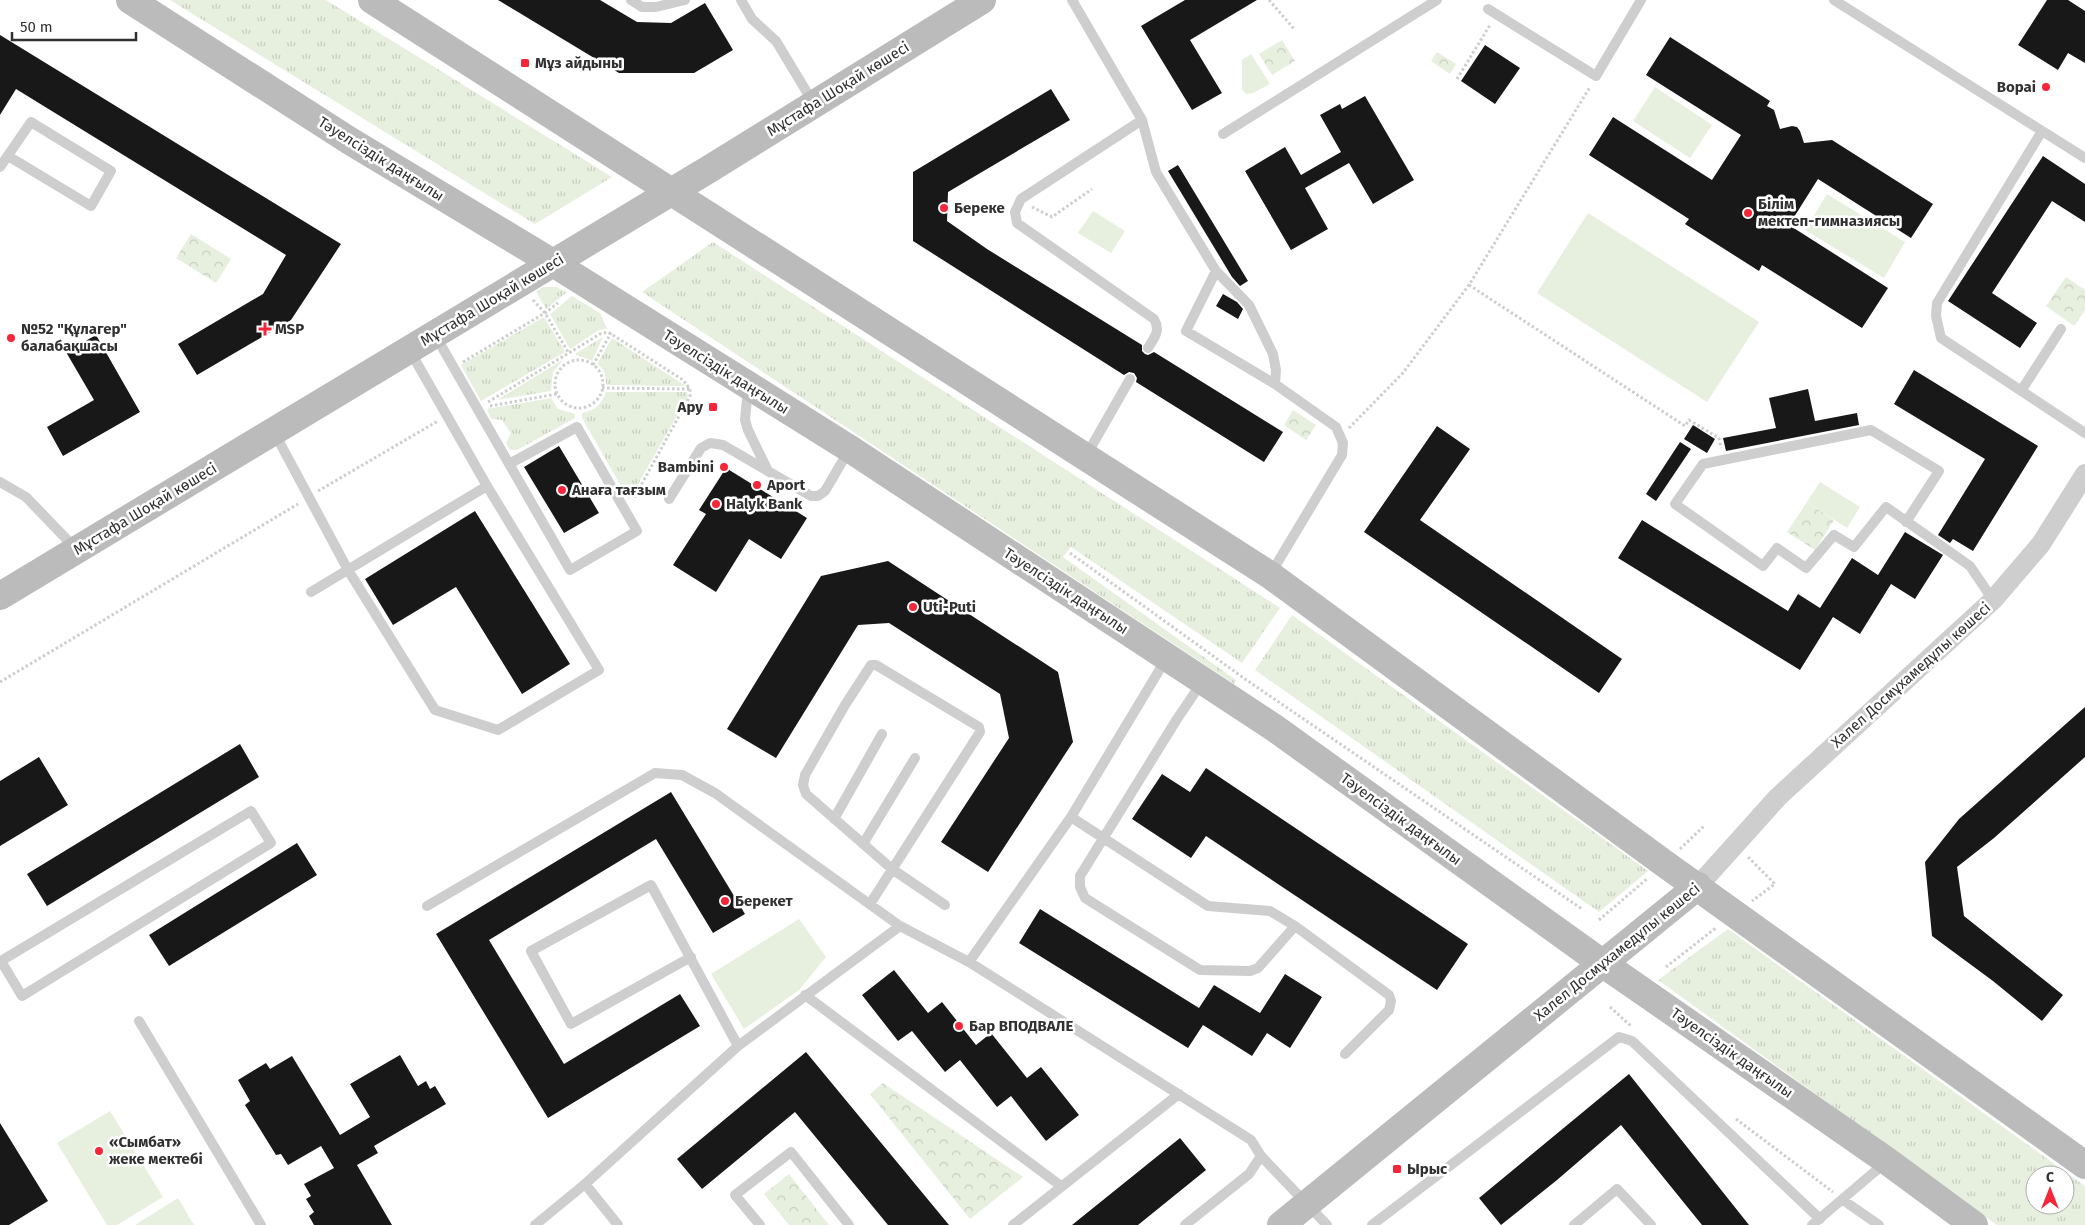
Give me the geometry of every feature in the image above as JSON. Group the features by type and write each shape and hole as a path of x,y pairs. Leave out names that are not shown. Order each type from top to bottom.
{"street":[{"name":"Тәуелсіздік даңғылы","path":"130,0 358,146 552,263 850,449 1273,727 1602,963 1887,1161 1974,1225"},
{"path":"372,0 1270,575 2085,1165"},
{"name":"Мұстафа Шоқай көшесі","path":"0,596 814,105 982,0"},
{"name":"Халел Досмұхамедұлы көшесі","path":"1295,1218 1602,963 1698,886 1778,797 1993,600 2040,544 2085,474"}],"lane":[{"path":"630,0 642,7 656,7 685,0"},
{"path":"741,0 752,19 776,41 814,105"},
{"path":"1072,0 1142,120 1156,172 1216,271 1249,305 1273,354 1276,370 1275,384"},
{"path":"1224,134 1438,0"},
{"path":"1492,12 1596,76 1641,0"},
{"path":"1834,0 2085,158"},
{"path":"1142,120 1021,199 1015,212 1017,223 1154,319 1158,325 1158,333 1148,348"},
{"path":"0,167 31,122 111,171 91,206 8,156"},
{"path":"2042,131 1937,303 1936,316 1941,338 2085,432"},
{"path":"1216,271 1186,331 1275,384 1336,427 1343,443 1342,455 1270,575"},
{"path":"2021,391 2061,329"},
{"path":"434,334 570,570 637,531 577,427 509,464"},
{"path":"274,432 348,570 434,710 498,730 599,670 487,486 409,350"},
{"path":"1086,457 1130,379"},
{"path":"748,386 745,420 767,470"},
{"path":"1906,522 1938,471 1872,430 1703,464 1675,504 1763,566 1777,548 1806,568 1834,534 1854,547 1886,507 1906,522 1970,566 1993,600"},
{"path":"669,499 701,448 710,443 723,445 811,496 818,496 825,491 850,449"},
{"path":"0,482 26,497 77,550"},
{"path":"311,592 487,486"},
{"path":"968,962 1071,817 1167,657"},
{"path":"870,904 892,869 980,732 979,727 872,665 845,705 805,775 803,785 806,794 892,869 945,905"},
{"path":"1203,681 1177,719 1080,876 1080,887 1085,898 1200,970 1250,971 1258,968 1295,926"},
{"path":"834,819 882,734"},
{"path":"863,844 914,758"},
{"path":"427,906 655,773 682,775 715,793 900,926 968,962 1251,1140 1295,1218 1328,1225"},
{"path":"251,811 272,843 22,996 0,961 251,811"},
{"path":"1071,817 1208,906 1270,911 1295,926 1389,994 1391,1001 1389,1010 1345,1054"},
{"path":"691,957 571,1024 531,951 651,885 691,957 738,1046"},
{"path":"535,1225 585,1184 738,1046 900,926"},
{"path":"805,995 1062,1186"},
{"path":"139,1021 261,1225"},
{"path":"1377,1224 1619,1037 1632,1042 1816,1222 1887,1161"},
{"path":"1013,1225 1179,1094"},
{"path":"760,1225 735,1195 790,1152 848,1225"},
{"path":"1185,1225 1249,1174 1261,1156"},
{"path":"585,1184 618,1225"},
{"path":"1574,1225 1617,1189 1651,1225"},
{"path":"1843,1200 1879,1225"}],"path":[{"path":"1269,0 1295,30"},
{"path":"1456,79 1492,12"},
{"path":"1340,436 1402,374 1469,285 1596,76"},
{"path":"1036,209 1052,218 1092,189"},
{"path":"1469,285 1685,426 1689,420 1719,438 1723,460"},
{"path":"532,299 545,313 568,352"},
{"path":"454,367 545,313 558,303"},
{"path":"593,365 611,333"},
{"path":"477,408 600,334 611,333 683,380 690,389 690,396 626,512"},
{"path":"580,360 593,365 601,375 602,388 596,400 585,408 572,408 560,400 555,380 561,368 566,364 580,360"},
{"path":"602,388 690,389"},
{"path":"477,408 557,394"},
{"path":"0,682 447,416"},
{"path":"1070,554 1245,679 1582,909"},
{"path":"1610,1008 1639,1033"},
{"path":"1732,1116 1843,1200"}],"green space":[{"path":"170,0 326,0 612,177 535,224"},
{"path":"1282,40 1295,61 1272,75 1259,54"},
{"path":"1437,52 1456,64 1450,74 1431,61"},
{"path":"1251,54 1270,84 1253,93 1246,94 1242,89 1242,60"},
{"path":"1655,87 1712,125 1690,158 1633,121"},
{"path":"1827,194 1905,242 1884,278 1805,230"},
{"path":"1093,211 1125,231 1111,253 1078,233"},
{"path":"1588,213 1759,322 1707,402 1537,293"},
{"path":"191,234 231,259 216,283 176,258"},
{"path":"713,242 1280,608 1242,663 1071,547 1063,557 1236,680 1234,684 642,292"},
{"path":"2066,277 2085,290 2085,310 2074,326 2046,306"},
{"path":"543,287 556,287 567,292 546,309 536,291"},
{"path":"572,296 600,313 607,329 599,330 570,349 550,314"},
{"path":"544,317 565,352 481,401 461,365"},
{"path":"603,337 592,361 575,354"},
{"path":"612,338 686,386 606,385 602,368 597,364"},
{"path":"564,359 553,372 551,391 497,400"},
{"path":"606,392 687,392 688,396 629,500 582,418 582,413 597,406"},
{"path":"551,398 558,409 575,414 575,418 517,450 510,450 506,443 511,433 502,420 491,419 487,409"},
{"path":"1293,410 1316,425 1306,440 1284,425"},
{"path":"1820,482 1860,507 1847,528 1807,502"},
{"path":"1807,502 1834,520 1815,550 1787,532"},
{"path":"1292,615 1648,871 1599,912 1255,670"},
{"path":"799,919 826,957 799,990 744,1029 711,974"},
{"path":"1728,929 2056,1165 2025,1165 2025,1215 2075,1215 2075,1179 2085,1186 2085,1225 1997,1225 1658,980"},
{"path":"883,1083 1023,1177 970,1219 870,1094"},
{"path":"110,1111 163,1197 117,1225 107,1225 57,1143"},
{"path":"789,1174 829,1225 789,1225 764,1194"},
{"path":"178,1198 194,1225 135,1225"}],"building":[{"path":"498,0 600,0 637,22 671,23 705,3 733,50 694,73 619,73"},
{"path":"1185,0 1257,0 1190,40 1222,93 1192,110 1141,26"},
{"path":"2047,0 2068,0 2085,11 2085,63 2068,53 2058,70 2018,45"},
{"path":"0,35 341,244 291,320 197,375 178,344 263,294 286,255 16,89 0,115"},
{"path":"1670,37 1770,101 1767,106 1774,110 1780,129 1792,126 1797,127 1804,143 1832,140 1933,204 1911,238 1818,179 1789,225 1888,288 1862,328 1762,265 1759,271 1685,224 1689,219 1589,155 1613,117 1712,180 1741,135 1646,75"},
{"path":"1485,45 1520,68 1495,104 1461,81"},
{"path":"1051,89 1070,120 948,192 947,221 987,249 1142,345 1142,351 1145,354 1148,355 1154,352 1283,432 1264,462 1136,382 1137,378 1134,373 1129,372 1124,375 913,241 913,172"},
{"path":"1365,96 1414,180 1373,204 1349,163 1305,188 1328,229 1291,250 1245,171 1285,147 1301,175 1341,152 1320,115 1340,104 1342,109"},
{"path":"2043,156 2085,184 2085,222 2052,201 1992,293 2037,323 2020,348 1948,301"},
{"path":"1178,165 1248,281 1240,286 1232,277 1168,171"},
{"path":"1223,294 1237,302 1243,309 1238,319 1216,306"},
{"path":"96,335 140,412 63,456 47,427 94,400 66,352"},
{"path":"1914,370 2038,446 1973,551 1953,539 1950,543 1938,535 1985,459 1894,404"},
{"path":"1808,389 1815,421 1857,413 1859,425 1726,451 1723,438 1776,428 1769,398"},
{"path":"1693,425 1715,439 1707,453 1684,439"},
{"path":"1437,426 1470,449 1420,520 1622,659 1599,693 1364,532"},
{"path":"1680,442 1691,449 1656,501 1646,494"},
{"name":"Анаға тағзым","path":"559,446 599,513 564,533 524,467"},
{"path":"726,468 807,518 781,559 749,539 716,592 673,565 706,514 699,510"},
{"path":"475,511 570,664 522,694 456,587 393,625 365,579"},
{"path":"1642,520 1788,611 1798,594 1820,608 1852,558 1878,575 1905,532 1943,555 1915,599 1891,584 1860,634 1833,617 1800,670 1618,558"},
{"path":"888,561 1058,672 1073,742 988,872 941,842 1009,738 1000,694 889,623 858,625 776,758 727,729 821,576"},
{"path":"2085,707 2085,757 1994,838 1957,867 1964,916 2063,995 2042,1021 1993,981 1932,936 1925,862 1959,819"},
{"path":"240,744 259,777 47,906 27,874"},
{"path":"39,757 68,805 0,846 0,781"},
{"path":"1206,768 1468,944 1437,990 1206,836 1191,858 1132,819 1162,774 1190,792"},
{"path":"671,792 745,914 713,933 656,839 489,940 564,1064 680,994 700,1026 548,1118 436,934"},
{"path":"297,843 317,875 169,966 149,935"},
{"path":"1040,909 1199,1008 1214,985 1260,1013 1285,974 1322,997 1290,1048 1267,1033 1252,1056 1203,1025 1188,1048 1019,943"},
{"path":"894,970 928,1013 942,1002 976,1045 991,1033 1027,1078 1041,1067 1079,1115 1046,1141 1011,1096 997,1107 960,1060 945,1072 912,1031 898,1041 862,995"},
{"path":"806,1052 949,1225 888,1225 795,1112 702,1189 677,1159"},
{"path":"400,1055 418,1086 426,1081 430,1089 435,1086 446,1104 374,1146 378,1153 357,1165 392,1225 314,1225 309,1216 314,1212 306,1199 311,1196 304,1184 334,1168 321,1146 288,1165 281,1154 276,1155 245,1105 250,1101 238,1080 266,1063 270,1069 292,1056 340,1135 370,1117 350,1084"},
{"path":"1629,1074 1749,1225 1702,1225 1621,1125 1501,1225 1479,1198"},
{"path":"0,1123 48,1201 9,1225 0,1225"},
{"path":"1180,1138 1206,1170 1138,1225 1072,1225"}],"place":[{"name":"Мұз айдыны","path":"525,63"},
{"name":"Bopai","path":"2046,87"},
{"name":"Береке","path":"944,208"},
{"name":"Білім мектеп-гимназиясы","path":"1748,213"},
{"name":"MSP","path":"265,329"},
{"name":"№52 \"Құлагер\" балабақшасы","path":"11,338"},
{"name":"Ару","path":"713,407"},
{"name":"Bambini","path":"724,467"},
{"name":"Aport","path":"757,485"},
{"name":"Анаға тағзым","path":"562,490"},
{"name":"Halyk Bank","path":"716,504"},
{"name":"Uti-Puti","path":"913,607"},
{"name":"Берекет","path":"725,901"},
{"name":"Бар ВПОДВАЛЕ","path":"959,1026"},
{"name":"«Сымбат» жеке мектебі","path":"99,1151"},
{"name":"Ырыс","path":"1397,1169"}]}
